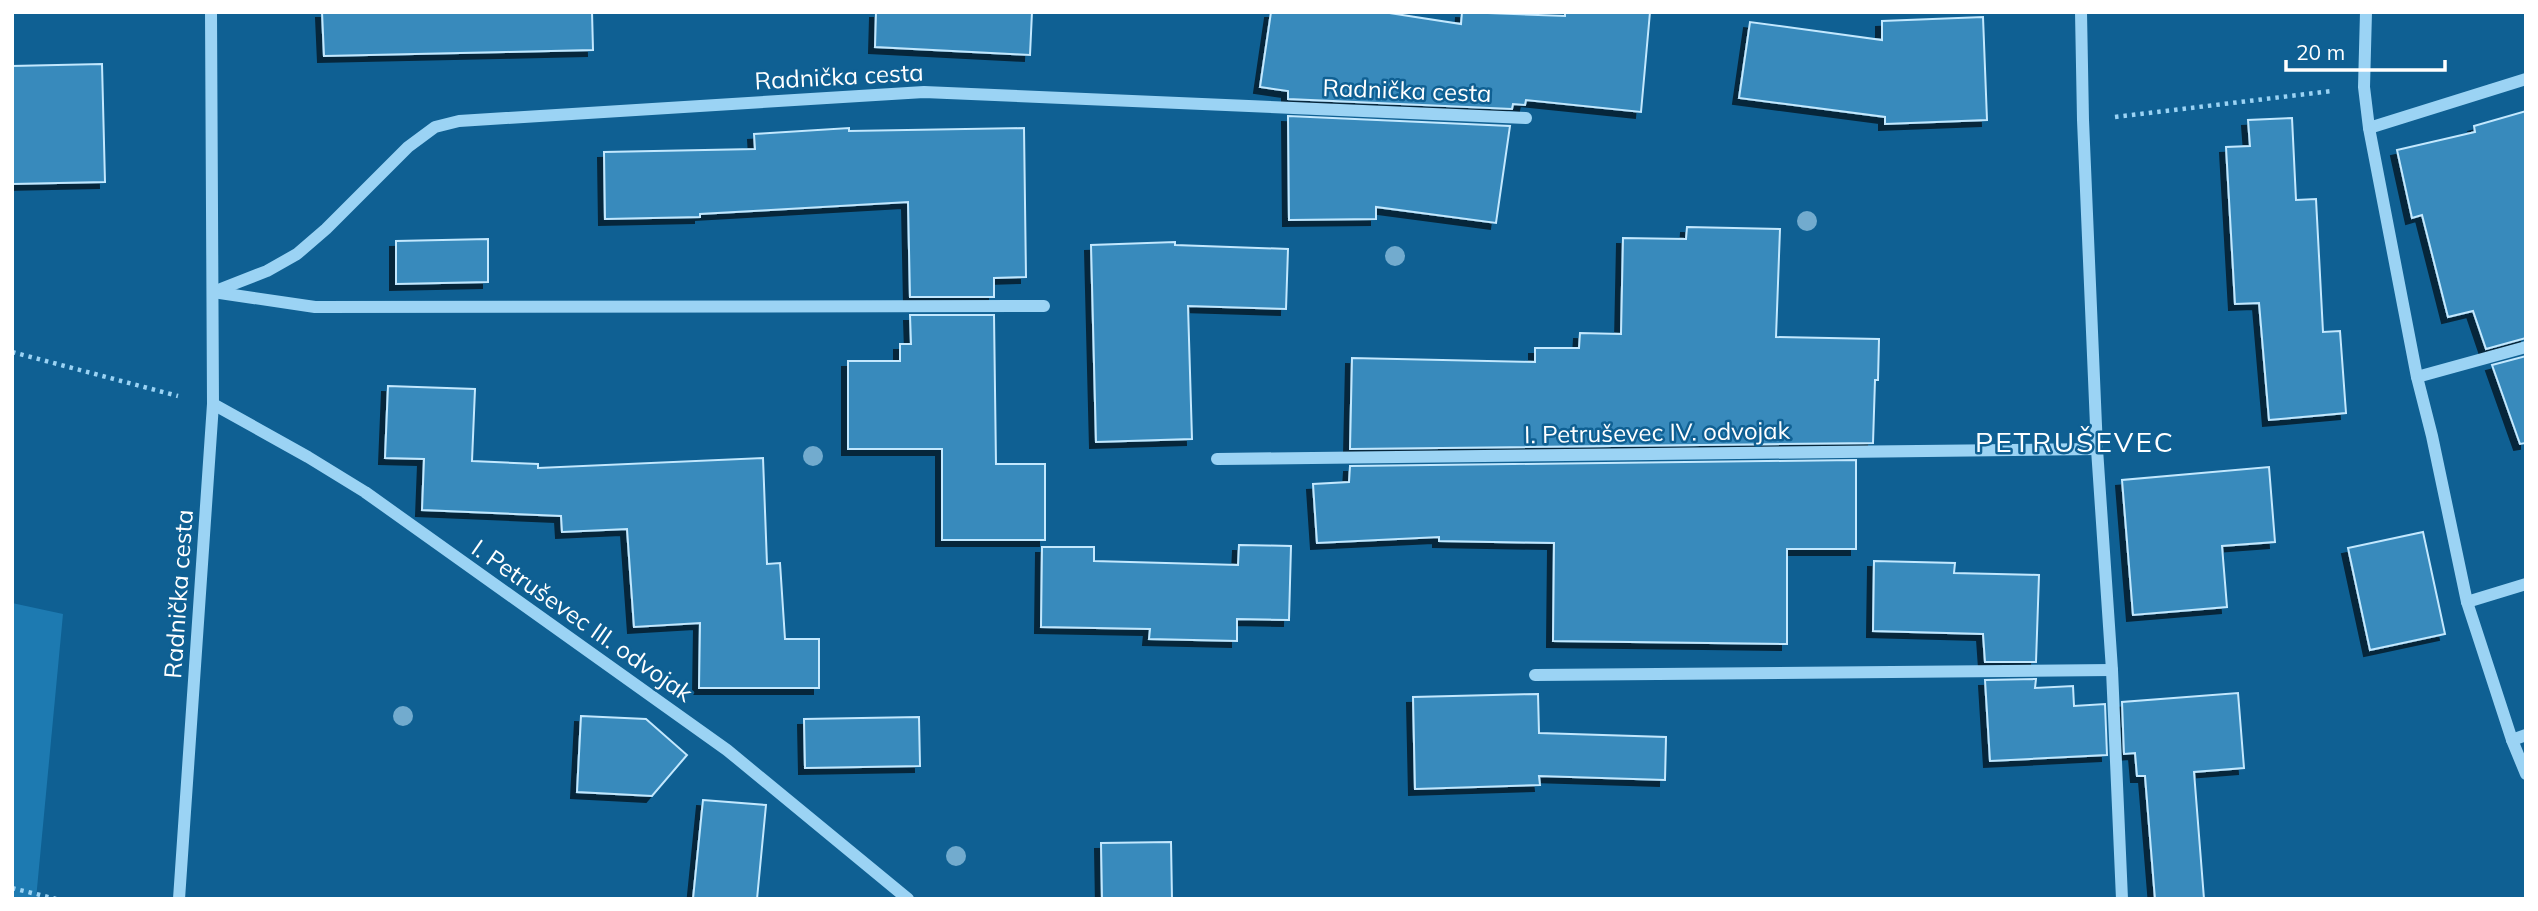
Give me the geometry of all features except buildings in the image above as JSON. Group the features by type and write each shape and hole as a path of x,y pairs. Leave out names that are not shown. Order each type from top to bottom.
{"street":[{"name":"Radnička cesta","path":"179,899 213,404 211,12"},
{"path":"2081,12 2097,449 2112,670 2122,899"},
{"path":"2366,12 2364,87 2369,128 2417,377 2467,602 2512,740 2526,774"},
{"path":"2369,128 2526,79"},
{"name":"Radnička cesta","path":"213,292 267,271 297,254 326,229 408,147 435,127 459,121 924,92 1526,118"},
{"path":"213,292 315,307 1044,306"},
{"path":"2417,377 2526,347"},
{"name":"I. Petruševec III. odvojak","path":"213,404 365,492 727,750 908,899"},
{"name":"I. Petruševec IV. odvojak","path":"1217,459 2097,449"},
{"path":"2467,602 2526,584"},
{"path":"1535,675 2112,670"},
{"path":"2512,740 2526,736"}],"path":[{"path":"2083,120 2148,115 2364,87"},
{"path":"12,352 213,404"},
{"path":"12,888 56,899"}],"shaded area":[{"path":"12,603 63,614 36,899 12,899"}],"district":[{"name":"PETRUŠEVEC","path":"2075,442"}]}
